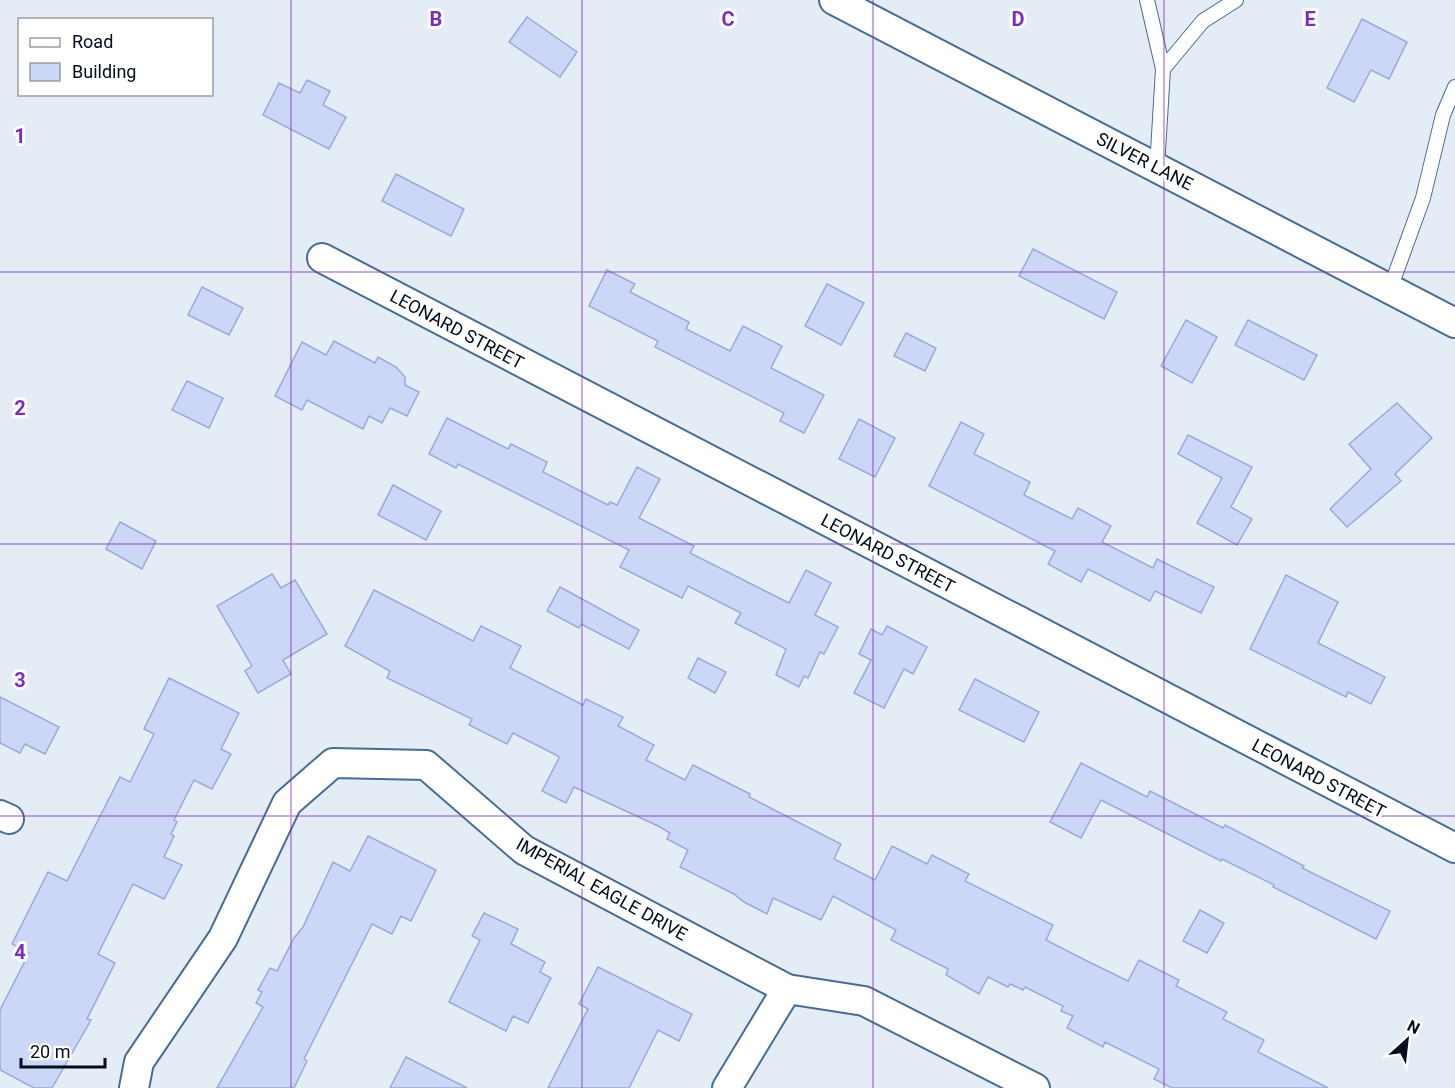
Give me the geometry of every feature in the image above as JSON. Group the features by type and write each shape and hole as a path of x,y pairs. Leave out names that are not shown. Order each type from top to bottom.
{"street":[{"name":"SILVER LANE","path":"834,0 1455,323"},
{"name":"LEONARD STREET","path":"322,258 1455,848"},
{"name":"IMPERIAL EAGLE DRIVE","path":"134,1088 139,1062 223,938 287,803 333,763 426,765 524,850 787,989 864,1001 1035,1088"},
{"path":"727,1088 787,989"}],"lane":[{"path":"1147,0 1162,69 1157,168"},
{"path":"1162,69 1203,21 1236,0"},
{"path":"1390,289 1423,198 1443,114 1455,87"}],"building":[{"path":"527,17 577,52 560,77 509,42"},
{"path":"1362,19 1407,42 1389,79 1371,70 1354,102 1327,88"},
{"path":"307,80 330,91 323,105 346,117 329,149 263,115 279,83 300,93"},
{"path":"396,174 464,209 451,236 382,201"},
{"path":"1033,249 1117,292 1104,319 1019,276"},
{"path":"607,270 635,284 630,292 689,322 686,329 730,351 743,326 782,346 771,368 824,395 804,433 780,421 784,413 655,347 658,341 589,306"},
{"path":"827,284 864,303 841,345 805,326"},
{"path":"202,287 243,308 229,335 188,315"},
{"path":"1186,320 1217,337 1192,383 1161,366"},
{"path":"1248,320 1317,355 1304,380 1235,345"},
{"path":"906,333 936,348 925,371 894,356"},
{"path":"334,341 375,363 378,357 396,367 405,377 405,385 419,392 407,416 390,408 382,423 369,416 363,429 307,400 302,410 275,396 302,342 326,355"},
{"path":"187,381 223,398 209,428 172,410"},
{"path":"1397,403 1432,438 1395,474 1401,481 1347,527 1330,509 1371,469 1349,444"},
{"path":"447,418 508,449 511,444 547,462 543,472 608,505 610,502 617,505 637,467 660,479 639,518 694,546 690,553 789,603 806,570 831,583 815,615 838,627 824,654 820,652 808,678 804,676 799,687 776,675 786,649 735,623 741,613 688,586 682,598 620,567 629,550 458,464 456,468 429,454"},
{"path":"859,419 895,438 875,477 839,459"},
{"path":"961,422 984,434 974,454 1030,482 1024,495 1072,519 1078,508 1111,526 1102,542 1153,568 1157,559 1214,587 1201,613 1155,591 1150,601 1088,569 1081,582 1048,564 1055,551 929,486"},
{"path":"1188,435 1252,467 1231,507 1252,519 1237,545 1197,523 1222,478 1178,454"},
{"path":"393,485 441,511 426,540 378,515"},
{"path":"120,522 156,541 142,569 106,549"},
{"path":"272,574 281,588 295,580 327,634 283,660 291,674 258,693 245,671 252,666 217,606"},
{"path":"1286,575 1338,602 1318,643 1385,677 1371,704 1348,692 1346,697 1250,649"},
{"path":"560,587 639,630 629,649 581,624 579,628 547,611"},
{"path":"374,590 473,641 481,626 521,646 510,668 583,705 586,699 623,717 618,726 654,745 646,760 685,780 693,765 750,794 749,797 841,844 834,859 875,880 892,846 927,864 932,855 969,874 965,881 1053,925 1046,940 1087,961 1128,981 1139,960 1179,980 1176,986 1227,1012 1223,1019 1264,1040 1258,1052 1328,1088 1172,1088 1154,1079 1159,1069 1105,1042 1103,1047 1067,1028 1073,1016 1061,1011 1063,1006 1025,987 1023,990 1010,984 1008,987 988,977 979,994 946,975 948,969 891,940 896,930 833,896 821,920 773,898 767,914 744,902 734,894 680,867 688,850 667,839 670,833 658,826 574,787 566,803 542,791 558,756 513,733 507,744 469,725 472,719 387,678 390,671 345,646"},
{"path":"887,626 927,647 913,674 904,669 884,708 854,693 871,660 859,654 871,629 882,635"},
{"path":"698,658 726,672 715,693 688,678"},
{"path":"169,678 239,713 221,749 231,754 212,789 194,780 174,820 177,822 171,834 174,836 164,857 182,865 164,899 133,884 98,954 115,963 87,1019 91,1020 52,1088 34,1088 0,1070 0,1010 29,953 12,944 48,872 67,881 120,777 130,782 154,734 144,729"},
{"path":"975,679 1039,712 1024,742 959,710"},
{"path":"0,697 59,727 45,754 25,744 20,753 0,743"},
{"path":"1081,763 1147,797 1150,791 1223,828 1225,825 1304,866 1302,868 1390,911 1376,939 1273,887 1274,885 1222,859 1221,861 1101,800 1081,838 1050,822"},
{"path":"368,836 436,870 411,921 401,916 392,934 372,924 304,1059 307,1061 294,1088 217,1088 263,1007 256,1003 262,992 258,990 270,968 277,971 294,938 303,927 333,862 350,871"},
{"path":"1200,910 1224,923 1207,953 1183,941"},
{"path":"484,913 518,929 511,944 545,962 540,972 551,978 528,1023 513,1016 506,1031 449,1002 480,940 472,936"},
{"path":"598,967 692,1014 679,1041 658,1030 629,1088 548,1088 588,1009 579,1004"},
{"path":"406,1057 467,1088 390,1088"}]}
